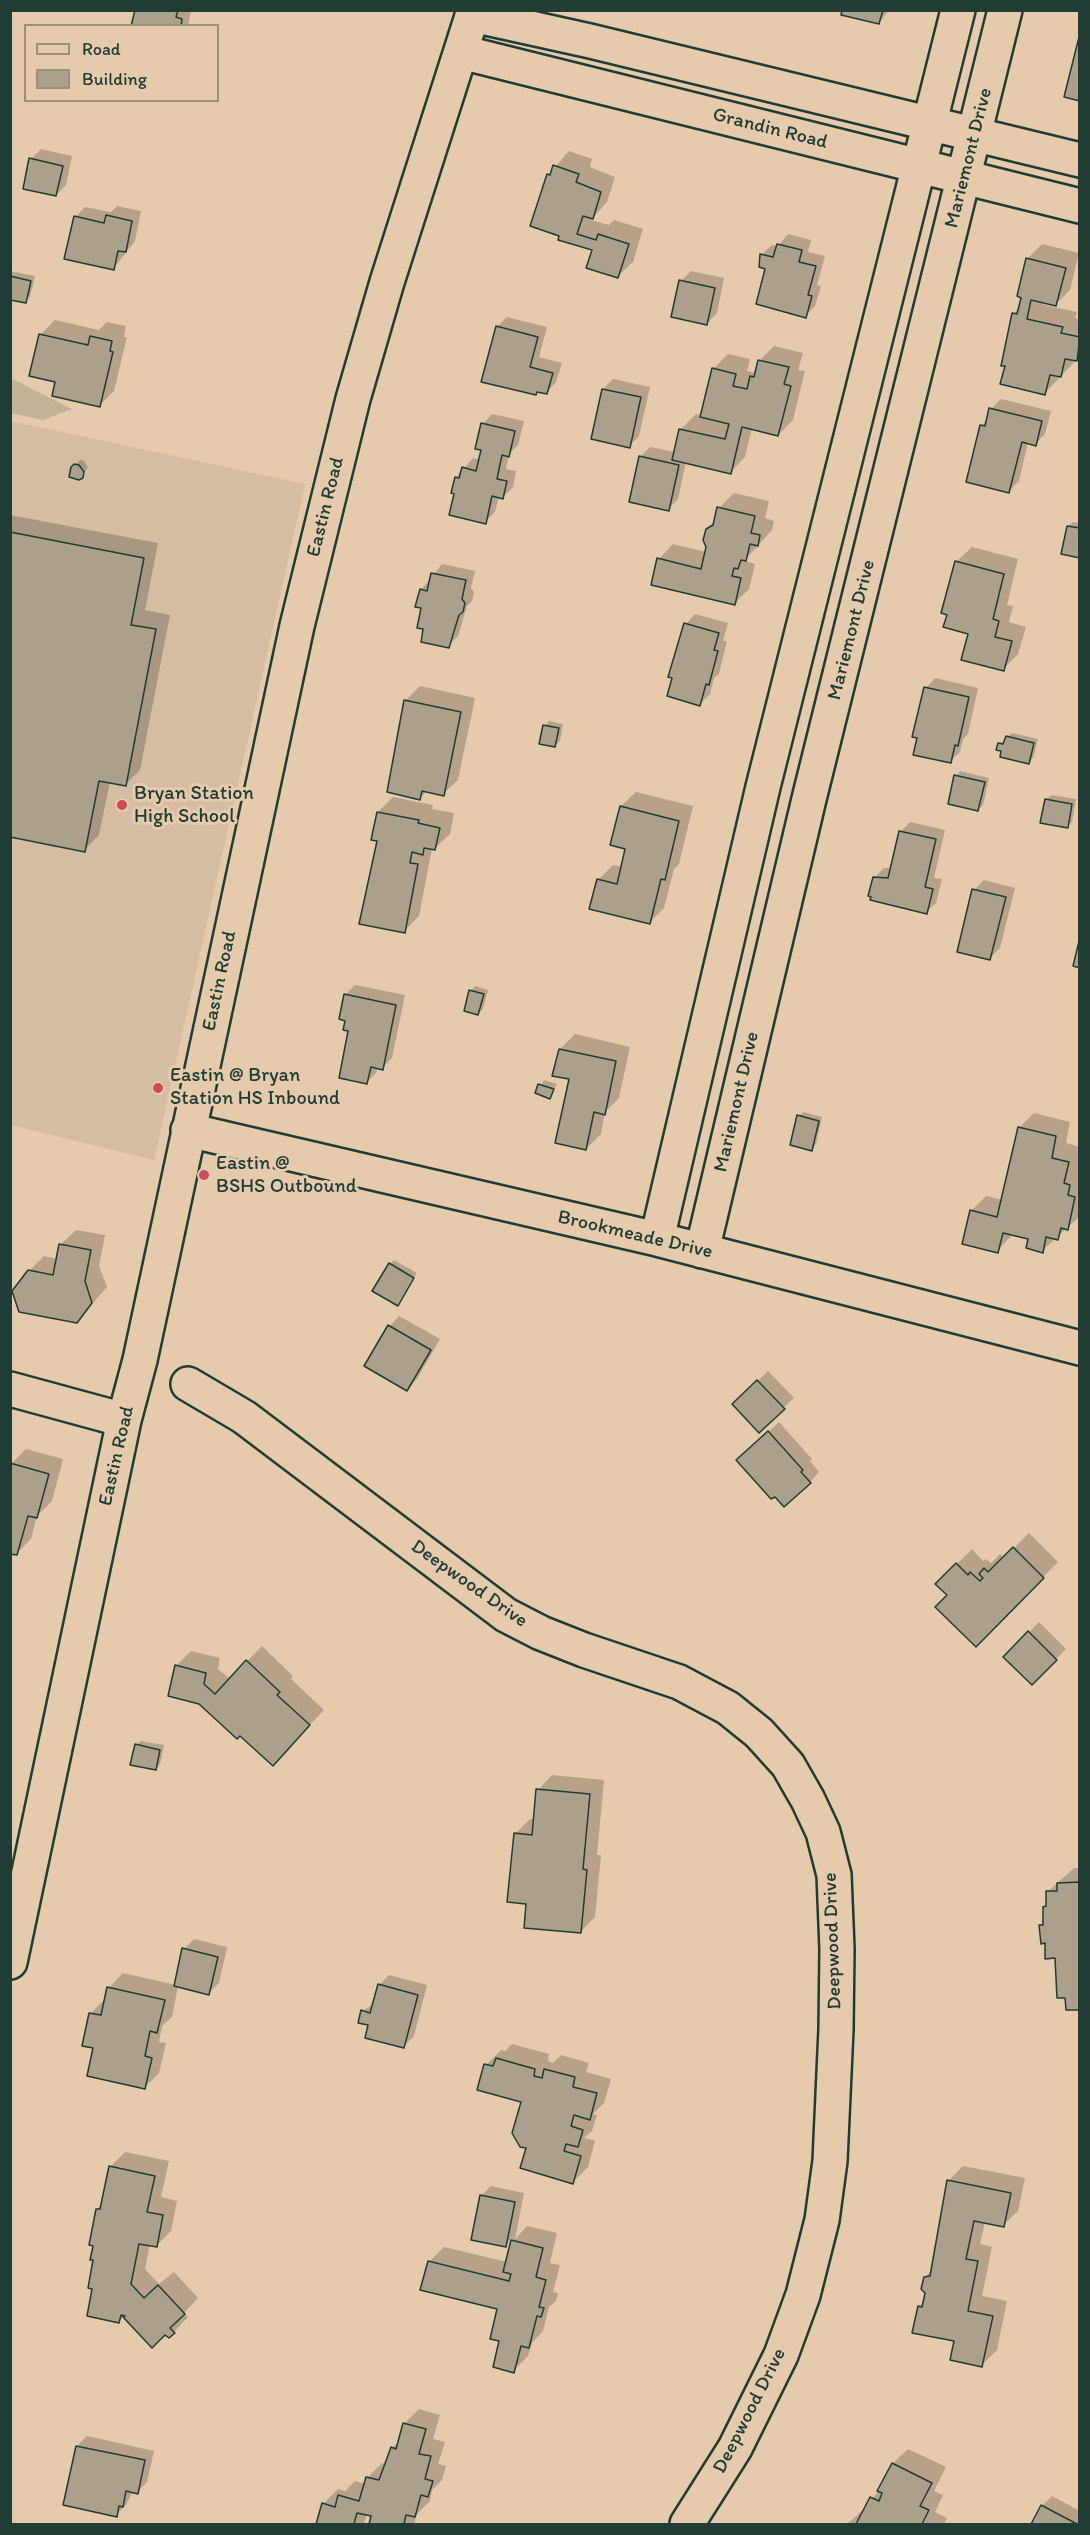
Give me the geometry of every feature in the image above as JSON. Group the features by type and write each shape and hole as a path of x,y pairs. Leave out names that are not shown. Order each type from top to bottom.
{"street":[{"path":"657,1239 763,787 958,10"},
{"name":"Mariemont Drive","path":"702,1251 810,799 1005,10"},
{"path":"473,13 1080,160"},
{"name":"Eastin Road","path":"12,1949 124,1420 140,1360 297,626 353,399 387,282 473,13"},
{"name":"Grandin Road","path":"461,52 1080,206"},
{"path":"763,787 810,799"},
{"name":"Brookmeade Drive","path":"188,1130 657,1239 1080,1348"},
{"name":"Deepwood Drive","path":"188,1384 244,1417 506,1615 584,1650 679,1682 728,1708 759,1733 788,1765 823,1832 834,1875 837,1948 830,2161 822,2220 803,2295 781,2355 735,2448 687,2524"},
{"path":"10,1389 124,1420"}],"shaded area":[{"path":"11,378 72,409 43,420 11,413"},
{"name":"Bryan Station High School","path":"11,421 305,484 154,1160 11,1125"}],"building":[{"path":"135,10 178,10 176,17 182,19 181,24 132,24"},
{"path":"842,10 883,10 879,24 841,15"},
{"path":"1080,33 1080,101 1064,97"},
{"path":"29,158 63,166 56,196 23,189"},
{"path":"553,165 579,174 576,182 601,192 593,219 583,216 577,234 596,240 598,234 629,244 618,278 586,268 592,250 558,240 559,236 530,226 547,174 550,175"},
{"path":"106,215 132,221 126,252 118,251 114,270 64,259 74,216 104,223"},
{"path":"777,244 802,250 799,262 816,266 808,295 812,296 806,318 756,304 765,269 759,267 760,254 773,257"},
{"path":"1026,258 1066,268 1056,306 1031,300 1027,319 1063,327 1061,333 1080,337 1077,361 1065,359 1061,377 1050,375 1045,395 1000,384 1005,366 1001,366 1012,313 1017,314 1021,298 1017,296"},
{"path":"10,276 31,281 26,303 10,300"},
{"path":"679,280 715,288 707,325 671,317"},
{"path":"496,326 538,337 530,367 553,373 547,394 537,392 536,395 481,382"},
{"path":"39,334 88,345 90,336 112,341 110,351 113,352 100,407 52,396 55,382 29,376"},
{"path":"758,360 789,367 784,384 791,386 778,436 742,427 731,474 672,460 679,429 725,439 729,424 700,417 712,368 736,374 733,386 747,389 750,376 754,377"},
{"path":"602,389 641,397 630,448 591,439"},
{"path":"989,408 1042,421 1036,446 1022,442 1009,493 966,482 980,425 985,426"},
{"path":"481,423 515,431 509,457 502,455 497,479 507,481 503,499 492,496 486,524 449,515 455,477 459,478 462,467 476,471 481,450 475,449"},
{"path":"639,456 679,465 669,511 629,502"},
{"path":"74,464 79,465 84,472 83,478 79,480 69,477"},
{"path":"717,507 755,516 751,533 760,535 758,546 750,544 746,561 741,560 738,569 734,568 732,576 741,578 735,605 651,585 657,558 701,569 706,547 703,540 706,529 713,525"},
{"path":"1067,526 1080,528 1080,558 1061,554"},
{"name":"Bryan Station High School","path":"10,532 144,558 131,625 156,629 126,786 99,781 85,852 10,837"},
{"path":"955,561 1004,574 993,619 999,621 995,637 1012,641 1004,671 961,660 968,634 943,627 947,615 941,613"},
{"path":"431,573 466,580 462,599 465,603 463,612 459,615 449,648 421,642 423,629 417,628 421,608 415,607 420,589 427,591"},
{"path":"684,623 719,633 714,650 718,651 709,685 706,684 700,706 667,696 672,678 668,677"},
{"path":"924,687 969,697 958,746 955,745 951,763 913,755 917,738 912,737"},
{"path":"404,700 461,712 444,796 422,791 420,800 387,792"},
{"path":"543,725 559,728 555,747 539,744"},
{"path":"1006,736 1034,743 1029,764 1000,757 1001,751 996,750 998,743 1003,744"},
{"path":"954,775 985,782 978,811 948,804"},
{"path":"1045,799 1072,804 1068,828 1040,823"},
{"path":"620,806 679,821 665,880 661,879 650,924 589,909 597,879 617,884 625,849 610,845"},
{"path":"377,812 419,820 418,823 440,828 435,850 424,848 423,855 412,852 410,863 418,864 405,933 359,924 377,841 371,840"},
{"path":"899,831 936,839 925,887 933,889 927,914 870,900 871,897 868,896 873,877 888,878"},
{"path":"972,889 1006,897 990,960 957,952"},
{"path":"1080,937 1080,968 1073,966"},
{"path":"469,990 484,994 478,1015 464,1011"},
{"path":"344,994 396,1005 383,1070 371,1067 367,1084 339,1078 348,1031 343,1030 345,1021 339,1019"},
{"path":"559,1049 616,1061 605,1115 594,1112 586,1150 555,1143 569,1079 552,1076"},
{"path":"538,1084 554,1089 550,1099 535,1093"},
{"path":"797,1115 819,1121 812,1151 790,1145"},
{"path":"1018,1127 1056,1136 1052,1158 1069,1162 1064,1183 1070,1185 1068,1195 1075,1197 1068,1230 1061,1228 1058,1240 1046,1237 1043,1253 1026,1248 1028,1239 1003,1233 998,1253 962,1244 970,1210 997,1217"},
{"path":"59,1244 91,1250 85,1281 92,1303 77,1323 19,1312 12,1291 28,1270 53,1275"},
{"path":"389,1263 414,1278 398,1306 372,1291"},
{"path":"388,1325 431,1350 407,1391 364,1366"},
{"path":"757,1380 785,1409 759,1433 732,1404"},
{"path":"768,1431 803,1470 801,1472 811,1483 784,1507 775,1497 771,1499 736,1460"},
{"path":"10,1463 49,1474 37,1518 28,1516 17,1555 10,1554"},
{"path":"1013,1547 1044,1578 976,1647 935,1607 947,1595 935,1584 956,1563 968,1575 970,1572 980,1581 983,1578 979,1574 984,1568 988,1572"},
{"path":"1028,1631 1057,1660 1032,1685 1003,1657"},
{"path":"246,1660 280,1692 277,1695 310,1725 273,1766 240,1736 237,1739 199,1704 168,1696 175,1665 206,1673 204,1684 215,1694"},
{"path":"135,1744 160,1750 156,1770 130,1765"},
{"path":"536,1789 590,1794 583,1869 587,1870 581,1933 524,1928 526,1904 507,1902 514,1833 532,1835"},
{"path":"1080,1882 1080,2010 1066,2010 1065,1998 1057,1998 1055,1958 1045,1959 1045,1943 1041,1944 1039,1925 1043,1925 1046,1891 1057,1891 1057,1883"},
{"path":"182,1948 218,1957 209,1995 174,1986"},
{"path":"378,1984 418,1995 404,2048 365,2038 368,2025 358,2023 361,2010 370,2013"},
{"path":"107,1987 165,2000 157,2033 150,2031 145,2056 152,2058 145,2089 87,2076 93,2048 82,2046 89,2013 101,2015"},
{"path":"496,2058 535,2069 534,2076 542,2078 544,2069 575,2077 573,2087 597,2093 590,2120 574,2115 571,2126 583,2130 578,2147 566,2144 564,2151 581,2156 573,2184 520,2168 526,2148 520,2147 512,2133 521,2102 477,2090 484,2064 493,2066"},
{"path":"109,2166 155,2176 147,2212 163,2215 157,2247 139,2244 131,2284 144,2298 158,2285 185,2314 170,2328 175,2333 169,2338 165,2335 152,2348 123,2317 125,2316 121,2315 119,2323 87,2316 92,2289 88,2288 93,2260 90,2260 93,2246 89,2245 96,2209 100,2209"},
{"path":"947,2180 1011,2193 1004,2227 974,2221 966,2259 978,2261 968,2311 993,2316 982,2367 950,2360 954,2341 912,2333 918,2306 922,2307 925,2293 921,2289 924,2277 930,2276"},
{"path":"480,2195 515,2202 506,2247 471,2240"},
{"path":"511,2240 543,2248 536,2277 546,2280 539,2307 544,2308 541,2317 537,2316 529,2348 521,2346 514,2373 493,2367 499,2341 490,2339 497,2309 420,2290 428,2261 509,2281 511,2274 503,2272"},
{"path":"403,2423 426,2429 419,2454 431,2456 425,2479 433,2481 428,2497 421,2495 415,2517 406,2515 404,2524 369,2524 371,2516 357,2513 354,2524 316,2524 322,2503 335,2507 338,2495 359,2501 366,2477 379,2480 391,2447 396,2449"},
{"path":"76,2446 145,2460 138,2494 126,2491 123,2507 119,2506 117,2517 63,2505"},
{"path":"892,2463 932,2483 920,2506 929,2510 922,2524 856,2524 870,2497 879,2501 882,2493 877,2491"},
{"path":"1041,2505 1077,2524 1031,2524"}],"place":[{"name":"Bryan Station High School","path":"122,805"},
{"name":"Eastin @ Bryan Station HS Inbound","path":"158,1088"},
{"name":"Eastin @ BSHS Outbound","path":"204,1175"}]}
